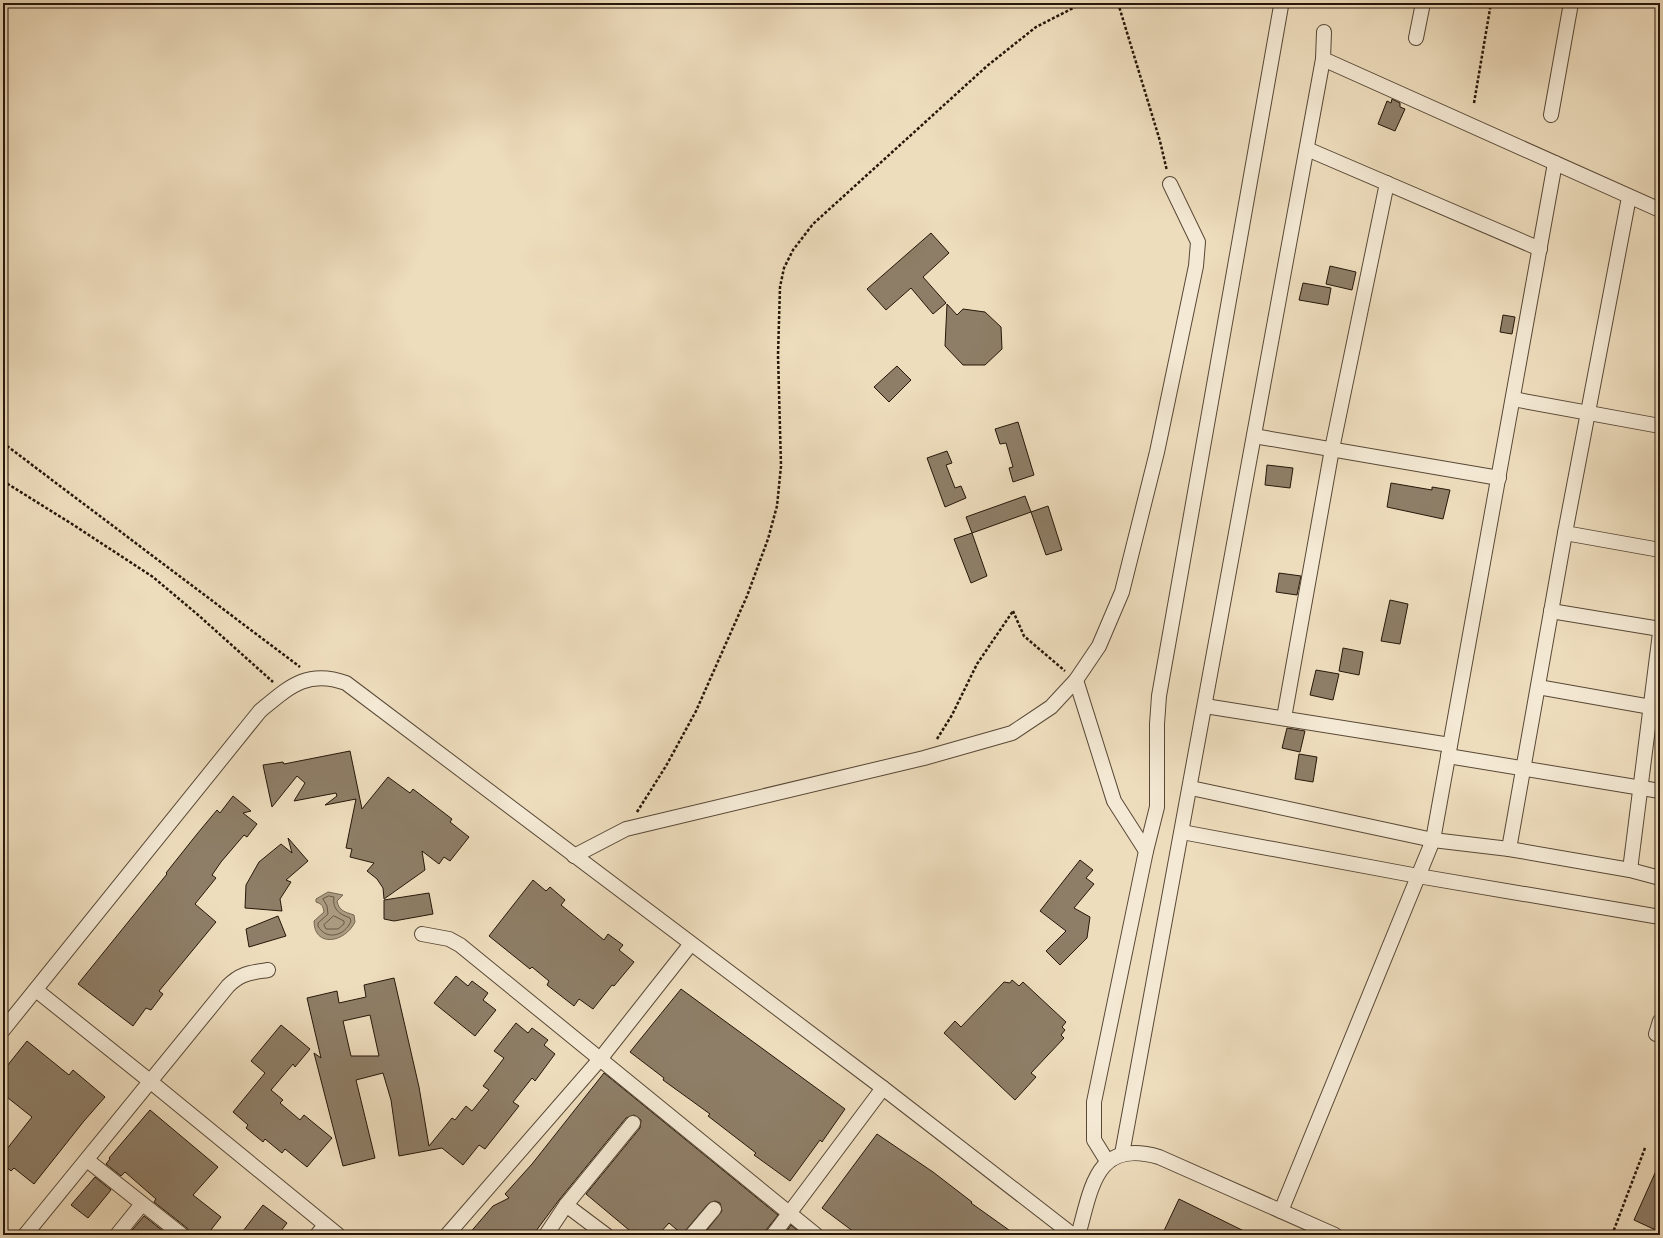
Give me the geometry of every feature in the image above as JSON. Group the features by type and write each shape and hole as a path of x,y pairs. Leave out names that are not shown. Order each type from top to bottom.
{"street":[{"path":"1416,38 1423,3"},
{"path":"1551,115 1571,3"},
{"path":"1107,1161 1094,1140 1094,1102 1151,827 1158,807 1157,724 1159,696 1281,6"},
{"path":"1122,1154 1191,788 1307,149 1323,59 1324,32"},
{"path":"1323,59 1660,210"},
{"path":"1307,149 1540,249"},
{"path":"1281,1211 1433,840 1555,163"},
{"path":"1284,718 1332,449 1387,183"},
{"path":"574,856 626,829 924,758 1012,733 1051,707 1076,680 1099,646 1122,592 1157,452 1196,266 1198,242 1170,184"},
{"path":"1509,849 1565,533 1629,196"},
{"path":"1513,399 1660,426"},
{"path":"1254,436 1499,478"},
{"path":"1565,533 1660,550"},
{"path":"1551,611 1660,629"},
{"path":"1630,870 1660,633"},
{"path":"3,1030 260,711 283,691 301,682 315,678 330,678 346,683 690,945 883,1088 1073,1234 1091,1191 1107,1161 1122,1154 1147,1154 1159,1157 1335,1235"},
{"path":"1076,680 1114,801 1146,851"},
{"path":"1538,687 1651,707"},
{"path":"1206,706 1284,718 1449,751 1524,768 1660,791"},
{"path":"1191,788 1433,840 1509,849 1630,870 1660,878"},
{"path":"1182,832 1418,876 1660,917"},
{"path":"422,934 450,939 460,945 601,1058 816,1235"},
{"path":"447,1235 601,1058 690,945"},
{"path":"25,1235 237,977 248,973 268,970"},
{"path":"36,990 151,1082 321,1230 338,1235"},
{"path":"1660,1021 1656,1034 1660,1035"},
{"path":"773,1235 883,1088"},
{"path":"546,1235 566,1205 633,1123"},
{"path":"87,1160 182,1235"},
{"path":"117,1235 142,1204"},
{"path":"566,1205 606,1235"},
{"path":"692,1235 714,1209"}],"path":[{"path":"626,829 666,766 696,711 747,596 768,539 777,506 780,466 778,355 780,287 784,268 793,250 813,224 987,66 1036,27 1083,3"},
{"path":"1118,3 1160,141 1170,184"},
{"path":"1474,103 1491,3"},
{"path":"3,443 315,678"},
{"path":"3,481 153,577 283,691"},
{"path":"924,758 952,715 977,664 1013,610 1024,636 1076,680"},
{"path":"1612,1235 1645,1148"}],"water":[{"path":"328,892 343,895 337,901 339,907 343,911 354,915 355,922 344,934 331,940 324,939 319,936 315,930 314,921 324,912 322,906 316,902 316,899"}],"building":[{"path":"1392,99 1400,103 1400,107 1405,109 1395,131 1378,124 1387,101 1391,103"},
{"path":"931,233 949,253 923,277 946,303 933,314 911,288 886,310 867,289"},
{"path":"1330,266 1356,272 1352,290 1326,284"},
{"path":"1303,283 1331,288 1328,305 1299,300"},
{"path":"947,304 957,315 963,309 985,312 1001,327 1002,349 985,365 963,365 945,346"},
{"path":"1503,315 1515,317 1512,334 1500,332"},
{"path":"897,366 911,380 889,402 874,387"},
{"path":"1018,422 1034,475 1013,482 1009,468 1013,467 1006,443 1000,444 995,429"},
{"path":"947,451 952,463 946,465 955,488 961,486 966,498 945,507 927,458"},
{"path":"1267,465 1293,468 1290,488 1265,485"},
{"path":"1391,483 1432,490 1432,487 1450,490 1443,519 1387,507"},
{"path":"1025,496 1031,512 972,533 966,517"},
{"path":"1048,506 1062,550 1046,555 1031,512"},
{"path":"972,533 987,576 971,583 954,539"},
{"path":"1279,573 1301,576 1297,595 1276,592"},
{"path":"1390,600 1408,604 1400,644 1381,641"},
{"path":"1343,648 1363,652 1359,675 1339,671"},
{"path":"1316,670 1339,674 1333,700 1310,695"},
{"path":"1287,728 1305,731 1300,752 1282,748"},
{"path":"350,751 362,809 388,777 410,793 413,789 452,819 450,822 469,837 450,861 444,857 439,864 422,851 425,870 384,899 383,888 377,879 367,871 374,863 350,857 352,849 346,848 356,799 325,805 337,796 336,793 294,801 305,783 297,776 272,807 263,765 283,762 284,764"},
{"path":"1299,754 1317,757 1313,782 1295,779"},
{"path":"233,796 251,811 243,813 257,824 247,837 244,835 221,862 212,875 216,878 195,904 216,922 159,991 163,994 151,1010 146,1008 133,1026 78,984 167,874 166,873 197,834 217,810 220,813"},
{"path":"288,838 308,861 286,880 291,882 280,899 282,911 245,908 246,885 259,862 281,844 292,853"},
{"path":"1080,860 1093,870 1086,878 1094,884 1074,908 1090,917 1087,938 1060,965 1046,951 1066,931 1040,911"},
{"path":"533,880 546,891 550,887 565,900 561,905 604,940 608,934 623,945 619,950 634,962 614,986 612,985 593,1009 579,999 574,1006 547,985 549,981 532,967 530,969 489,936"},
{"path":"429,893 433,914 394,921 384,919 384,900"},
{"path":"278,916 286,936 249,947 246,929"},
{"path":"456,976 468,986 472,981 488,993 483,1000 496,1010 475,1036 434,1003"},
{"path":"394,978 419,1087 429,1146 452,1118 455,1120 466,1106 472,1111 489,1090 483,1086 504,1058 494,1051 516,1023 528,1033 532,1028 548,1040 544,1045 555,1054 535,1081 532,1078 513,1102 519,1106 485,1149 479,1145 463,1165 442,1148 399,1156 391,1100 383,1073 356,1080 375,1158 343,1166 314,1053 321,1058 307,998 337,991 339,1003 366,997 364,985","holes":["370,1015 379,1056 351,1056 343,1021"]},
{"path":"1012,980 1019,986 1023,982 1066,1022 1062,1027 1065,1030 1061,1035 1064,1038 1031,1073 1036,1077 1015,1100 944,1033 955,1021 961,1027 1004,982 1010,983"},
{"path":"681,989 845,1109 822,1142 820,1140 790,1181 754,1155 756,1153 708,1116 710,1114 663,1080 664,1078 630,1052"},
{"path":"281,1025 310,1049 295,1067 293,1064 271,1090 283,1100 280,1103 300,1120 304,1115 332,1138 307,1167 285,1149 282,1153 265,1139 263,1142 246,1128 248,1125 233,1112 265,1073 251,1061"},
{"path":"27,1041 69,1075 73,1070 105,1097 34,1184 14,1168 11,1171 3,1164 3,1154 32,1117 3,1094 3,1071"},
{"path":"604,1073 778,1215 766,1230 765,1235 703,1235 722,1211 720,1203 715,1201 708,1204 683,1235 669,1223 658,1235 635,1235 586,1194 640,1128 641,1120 634,1115 626,1118 559,1200 533,1235 468,1235 493,1206 509,1198 505,1194 532,1164"},
{"path":"150,1110 218,1167 193,1195 221,1217 207,1235 190,1235 187,1228 154,1202 156,1199 125,1172 121,1176 106,1164 110,1159 109,1158"},
{"path":"877,1134 933,1172 972,1202 971,1203 1016,1235 858,1235 822,1208"},
{"path":"1660,1162 1660,1232 1634,1220"},
{"path":"95,1177 111,1190 88,1218 71,1205"},
{"path":"1179,1199 1252,1235 1162,1235"},
{"path":"263,1205 287,1223 278,1235 240,1235"},
{"path":"144,1216 168,1235 128,1235"},
{"path":"791,1225 803,1235 784,1235"}]}
